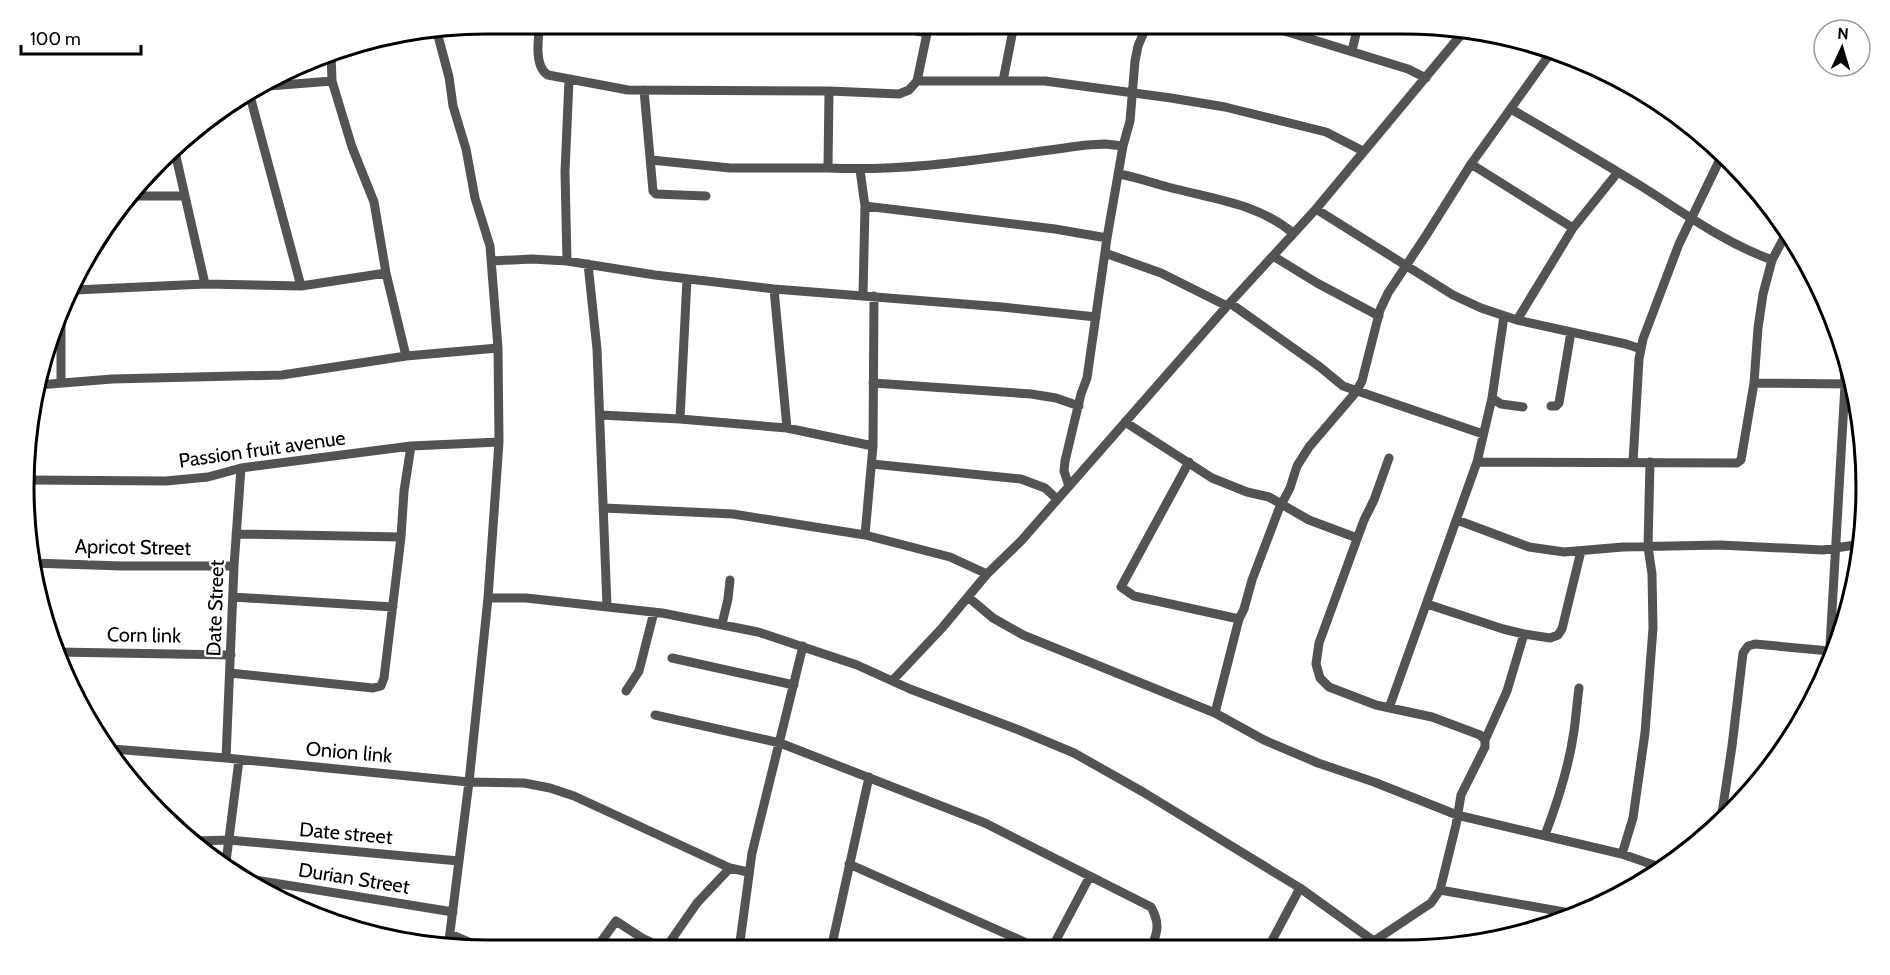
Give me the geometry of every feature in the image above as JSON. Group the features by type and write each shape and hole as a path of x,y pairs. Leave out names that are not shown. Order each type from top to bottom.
{"street":[{"path":"540,34 539,65 542,72 569,80 628,90 829,91 899,94 909,90 917,81 927,34"},
{"path":"1003,81 1012,34"},
{"path":"1069,486 1064,467 1087,378 1107,238 1123,146 1130,121 1134,61 1143,34"},
{"path":"1291,34 1408,69 1426,78"},
{"path":"1352,51 1356,34"},
{"path":"438,37 449,77 453,106 466,149 475,198 490,246 498,348 499,442 488,598 470,782 449,939"},
{"path":"893,680 942,628 987,574 1021,541 1228,305 1316,209 1460,38"},
{"path":"1215,713 1239,619 1297,466 1309,447 1356,392 1362,381 1379,316 1388,293 1471,164 1547,59"},
{"path":"331,63 332,81 352,147 374,202 386,273 406,356"},
{"path":"567,261 565,172 569,80"},
{"path":"279,85 332,81"},
{"path":"917,81 1045,81 1225,107 1326,132 1363,152"},
{"path":"644,90 653,191 656,194 706,196"},
{"path":"828,168 829,91"},
{"path":"251,101 301,286"},
{"path":"1511,109 1736,245 1772,261"},
{"path":"651,160 730,168 860,170 938,166 1105,144 1123,146"},
{"path":"176,158 205,284"},
{"path":"1633,462 1641,349 1658,297 1691,218 1718,163"},
{"path":"1471,164 1573,228"},
{"path":"860,170 865,206 863,295"},
{"path":"1517,320 1573,228 1618,172"},
{"path":"1119,174 1229,201 1277,220 1293,233"},
{"path":"141,196 185,196"},
{"path":"865,206 1055,229 1107,238"},
{"path":"1316,209 1454,295 1517,320 1641,349"},
{"path":"1477,462 1737,463 1741,460 1754,383 1763,294 1772,261 1782,241"},
{"path":"1105,253 1161,273 1228,305 1320,367 1342,386 1483,434"},
{"path":"1273,256 1317,283 1379,316"},
{"path":"492,261 532,259 567,261 774,289 1096,317"},
{"path":"588,264 597,350 607,606"},
{"path":"80,290 205,284 301,286 386,273"},
{"path":"680,419 687,279"},
{"path":"774,289 787,428"},
{"path":"865,535 873,446 874,296"},
{"path":"1389,708 1477,462 1492,398 1504,316"},
{"path":"1551,406 1559,403 1571,332"},
{"path":"61,336 61,383"},
{"path":"47,384 112,379 282,375 406,356 498,348"},
{"path":"873,383 1031,394 1056,398 1079,406"},
{"path":"1754,383 1844,385"},
{"path":"1492,398 1500,404 1523,407"},
{"path":"1831,633 1847,399"},
{"path":"600,415 787,428 873,446"},
{"path":"1125,422 1212,478 1269,498 1309,520 1357,538"},
{"name":"Passion fruit avenue","path":"34,480 166,481 208,477 241,468 411,446 499,442"},
{"path":"230,673 373,688 381,686 393,607 404,491 411,446"},
{"path":"1389,458 1319,643 1316,664 1320,678 1329,687 1376,705 1432,717 1480,735 1485,741"},
{"path":"1189,462 1121,587 1134,596 1239,619"},
{"path":"1622,854 1634,818 1653,628 1652,574 1648,547 1650,462"},
{"path":"872,464 1021,479 1045,488 1057,500"},
{"name":"Date Street","path":"226,754 234,566 241,468"},
{"path":"604,508 733,513 865,535 950,557 987,574"},
{"path":"1457,520 1529,547 1564,552 1611,548 1720,545 1803,550 1852,545"},
{"path":"236,534 401,537"},
{"path":"1427,604 1503,629 1550,638 1558,635 1562,629 1581,551"},
{"name":"Apricot Street","path":"41,563 234,566"},
{"path":"722,624 728,599 729,580"},
{"path":"233,597 393,607"},
{"path":"968,597 993,618 1023,635 1215,713 1264,740 1307,759 1374,782 1457,815 1622,854 1653,865"},
{"path":"488,598 526,598 607,606 722,624 758,632 857,665 1074,753 1143,792 1300,888 1373,940"},
{"path":"626,691 639,671 654,612"},
{"path":"1376,940 1431,903 1440,890 1461,795 1485,747 1485,741 1507,691 1524,634"},
{"path":"1723,808 1743,653 1748,646 1755,644 1825,651"},
{"path":"740,940 748,872 760,816 804,646"},
{"name":"Corn link","path":"66,652 231,655"},
{"path":"672,658 794,685"},
{"path":"1545,835 1557,804 1566,770 1574,732 1579,688"},
{"path":"655,715 780,743 986,823 1151,907 1158,918 1158,932 1154,940"},
{"name":"Onion link","path":"118,749 226,754 238,760 470,782 524,783 550,788 574,796 730,868 748,872"},
{"path":"227,857 238,760"},
{"path":"833,940 869,777"},
{"name":"Date street","path":"204,841 229,840 459,861"},
{"path":"849,864 1020,940"},
{"path":"671,940 697,903 730,868"},
{"path":"1056,940 1090,876"},
{"name":"Durian Street","path":"263,881 453,912"},
{"path":"1272,940 1300,888"},
{"path":"1440,890 1555,914"},
{"path":"602,940 616,921 646,940"},
{"path":"450,934 464,940"}],"shaded area":[{"path":"936,34 973,34 973,36 936,36"}]}
